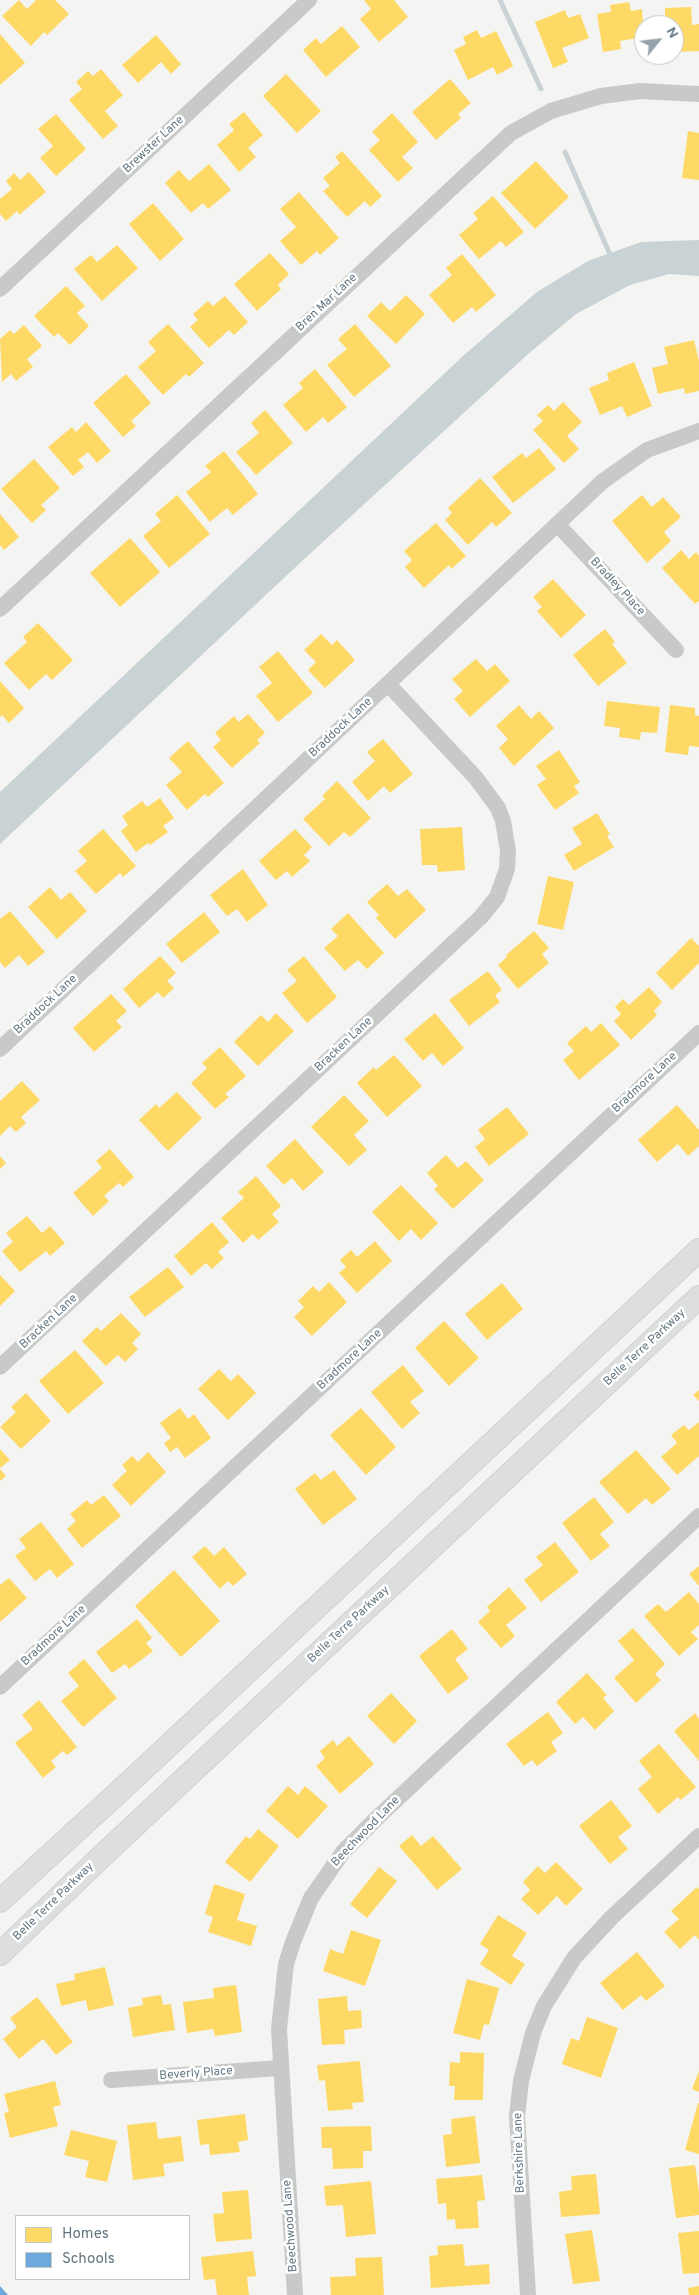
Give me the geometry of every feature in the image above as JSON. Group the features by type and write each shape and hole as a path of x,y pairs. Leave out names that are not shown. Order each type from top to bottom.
{"main road":[{"path":"0,1901 122,1790 699,1250"},
{"name":"Belle Terre Parkway","path":"0,1954 102,1856 699,1297"}],"street":[{"name":"Brewster Lane","path":"0,289 309,0"},
{"name":"Bren Mar Lane","path":"0,609 485,155 511,133 551,111 601,96 640,91 699,94"},
{"name":"Braddock Lane","path":"0,1049 603,481 632,459 662,443 699,432"},
{"name":"Bradley Place","path":"557,524 676,650"},
{"name":"Bracken Lane","path":"0,1368 481,918 497,897 507,868 508,852 503,821 498,808 476,778 388,684"},
{"name":"Bradmore Lane","path":"0,1687 699,1033"},
{"name":"Beechwood Lane","path":"295,2295 280,2068 281,2002 288,1956 312,1898 343,1852 699,1516"},
{"name":"Berkshire Lane","path":"528,2295 517,2116 521,2080 533,2033 544,2006 574,1958 612,1917 699,1836"},
{"name":"Beverly Place","path":"111,2080 280,2068"}],"shaded area":[{"path":"699,240 699,276 669,274 630,285 576,314 527,355 301,562 0,844 0,792 463,356 537,292 588,261 641,242"}],"building: Homes":[{"path":"19,0 27,9 36,0 55,0 69,14 47,35 44,32 31,46 2,16"},
{"path":"364,0 394,0 408,17 379,42 360,19 371,9"},
{"path":"629,2 631,11 642,9 642,15 634,15 634,39 620,41 621,49 603,52 597,14 611,12 610,5"},
{"path":"691,7 692,25 699,24 699,51 684,52 684,15 665,15 665,8"},
{"path":"565,10 568,18 580,14 589,38 562,48 568,62 553,68 535,22"},
{"path":"342,26 360,47 326,77 303,50 316,38 321,44"},
{"path":"477,30 481,38 496,31 513,66 497,75 493,67 468,80 454,50 466,44 463,37"},
{"path":"0,34 25,63 0,85"},
{"path":"156,35 181,64 171,74 161,62 138,83 122,65"},
{"path":"101,69 123,95 105,111 118,126 103,139 69,100 82,89 76,82 88,71 93,76"},
{"path":"286,74 321,111 297,133 263,96"},
{"path":"450,79 471,103 458,114 461,118 436,140 412,112"},
{"path":"244,112 263,135 248,148 256,157 239,172 217,145 234,130 229,124"},
{"path":"392,113 418,142 402,157 413,168 398,182 369,150 380,140 372,132"},
{"path":"56,114 86,149 56,176 40,158 53,146 38,129"},
{"path":"688,131 699,133 699,180 682,178"},
{"path":"342,151 382,196 370,207 365,201 347,217 323,191 330,186 323,178 340,163 335,157"},
{"path":"536,161 569,197 535,229 501,193"},
{"path":"209,164 231,190 208,209 203,203 191,213 165,183 179,170 189,181"},
{"path":"29,172 46,192 19,215 17,211 6,221 0,214 0,199 12,189 6,181 14,173 20,180"},
{"path":"299,192 339,238 320,255 317,251 301,265 280,241 296,227 280,209"},
{"path":"493,196 524,232 506,247 501,241 479,259 459,235 478,219 473,213"},
{"path":"153,203 184,239 160,261 129,224"},
{"path":"117,245 138,268 102,301 74,269 91,255 97,262"},
{"path":"270,253 289,274 278,285 281,289 257,311 234,284"},
{"path":"462,254 496,295 476,312 472,307 453,323 429,295 452,275 446,268"},
{"path":"66,286 85,306 77,313 89,326 70,345 58,333 54,337 34,316"},
{"path":"406,295 425,314 396,344 367,316 381,302 390,311"},
{"path":"225,296 248,322 234,335 229,330 209,348 190,327 198,320 193,314 208,301 213,306"},
{"path":"168,324 204,363 189,377 186,374 163,395 138,367 156,351 148,342"},
{"path":"355,324 391,366 354,397 327,365 347,349 338,339"},
{"path":"24,325 42,346 27,359 33,367 16,381 11,374 2,382 0,339 10,330 14,334"},
{"path":"694,340 699,361 699,391 685,394 684,388 658,394 652,368 668,364 664,347"},
{"path":"634,362 652,406 627,417 622,406 600,415 589,388 609,380 607,373"},
{"path":"315,369 347,407 328,423 323,417 306,432 283,405 303,388 299,383"},
{"path":"126,374 151,403 131,421 136,426 123,437 93,403"},
{"path":"563,402 582,422 567,436 579,449 564,463 533,430 543,421 537,415 548,405 554,411"},
{"path":"265,410 293,443 256,475 236,452 259,433 251,423"},
{"path":"86,422 111,451 97,463 88,452 78,460 84,467 73,476 48,447 72,427 76,432"},
{"path":"539,448 556,469 513,503 492,477 522,453 526,458"},
{"path":"224,451 258,494 233,515 227,508 210,522 186,492 211,472 205,466"},
{"path":"34,459 60,488 41,505 46,510 32,523 1,489"},
{"path":"480,478 512,513 496,527 492,522 468,545 445,520 452,513 448,508"},
{"path":"177,495 210,534 169,568 143,536 161,521 155,514"},
{"path":"642,495 652,507 663,497 681,517 664,532 671,541 647,563 612,521"},
{"path":"0,514 19,537 4,550 0,545"},
{"path":"436,523 466,556 451,569 449,565 424,588 405,567 412,560 404,551"},
{"path":"130,538 160,572 120,607 90,573"},
{"path":"681,550 689,559 696,552 699,556 699,601 695,604 662,568"},
{"path":"553,579 586,615 561,638 537,611 542,607 533,597"},
{"path":"38,623 73,660 52,680 46,674 29,690 4,663 27,642 23,637"},
{"path":"605,629 615,642 612,644 627,663 598,686 573,655"},
{"path":"321,634 332,645 337,640 355,660 325,688 308,670 316,662 304,650"},
{"path":"278,651 313,693 278,722 256,696 272,683 259,667"},
{"path":"476,659 487,671 495,664 510,681 470,717 454,699 463,691 452,679"},
{"path":"0,681 24,708 9,723 2,715 0,717"},
{"path":"607,701 660,707 657,733 641,732 640,740 619,737 620,728 604,726"},
{"path":"519,705 531,719 539,711 554,728 514,766 499,748 508,739 496,726"},
{"path":"670,705 695,708 695,715 699,716 699,747 689,746 688,755 665,752"},
{"path":"248,714 265,733 257,740 260,743 232,768 213,747 221,740 215,733 234,716 239,722"},
{"path":"383,739 413,774 390,793 384,786 368,801 352,782 375,761 367,752"},
{"path":"188,741 224,783 208,797 205,794 187,810 166,785 182,772 169,758"},
{"path":"559,750 580,782 574,786 579,793 555,810 537,785 546,779 536,766"},
{"path":"337,781 371,818 350,837 344,832 329,846 303,819 325,799 322,796"},
{"path":"160,798 174,818 163,826 168,832 136,852 121,831 128,825 122,816 142,801 147,807"},
{"path":"597,813 610,834 607,836 614,847 574,871 564,855 582,844 572,828"},
{"path":"462,827 465,870 438,872 437,865 422,865 420,829"},
{"path":"103,829 136,866 123,877 120,873 96,894 75,871 87,861 78,851"},
{"path":"295,829 312,847 304,855 310,861 292,877 287,871 276,880 259,861"},
{"path":"243,869 268,905 247,922 237,909 227,916 210,895"},
{"path":"548,876 574,882 563,930 537,924"},
{"path":"387,884 398,896 407,889 426,910 395,939 376,918 379,915 367,902"},
{"path":"50,887 61,900 70,892 87,911 57,939 28,907"},
{"path":"10,911 45,952 28,966 19,955 5,968 0,962 0,919"},
{"path":"204,912 220,932 182,963 166,944"},
{"path":"348,913 384,953 367,969 358,960 345,971 324,948 338,936 331,929"},
{"path":"534,931 549,948 542,954 549,963 518,989 498,965 507,957 506,955"},
{"path":"691,938 699,946 699,963 672,990 656,973"},
{"path":"160,956 176,973 167,981 174,988 163,998 158,992 139,1008 123,989"},
{"path":"304,956 337,997 307,1023 282,993 297,981 287,970"},
{"path":"488,971 502,990 495,995 500,1002 469,1026 449,1000"},
{"path":"649,987 662,1002 654,1011 657,1015 631,1040 614,1021 621,1014 615,1007 623,999 629,1005"},
{"path":"111,994 127,1011 116,1021 122,1027 94,1052 73,1028"},
{"path":"276,1013 294,1031 258,1066 234,1042 261,1015 268,1022"},
{"path":"435,1013 464,1048 443,1066 432,1053 423,1061 404,1039"},
{"path":"601,1023 620,1045 579,1080 563,1060 574,1051 567,1043 586,1026 591,1032"},
{"path":"220,1047 246,1076 225,1094 229,1097 215,1109 191,1083 207,1068 202,1063"},
{"path":"394,1055 422,1086 387,1117 357,1083 374,1067 376,1070"},
{"path":"22,1081 40,1100 21,1117 26,1123 16,1132 10,1126 0,1136 0,1101"},
{"path":"177,1092 202,1118 168,1151 139,1120 156,1104 159,1108"},
{"path":"344,1095 369,1121 354,1135 367,1150 349,1166 311,1127"},
{"path":"677,1105 699,1130 699,1146 688,1156 678,1144 657,1162 638,1140"},
{"path":"507,1107 529,1134 489,1166 475,1147 485,1139 478,1130"},
{"path":"295,1139 324,1172 303,1191 292,1178 284,1185 266,1166"},
{"path":"110,1149 134,1177 123,1187 119,1183 104,1196 109,1201 93,1216 73,1193 102,1168 96,1161"},
{"path":"446,1155 458,1168 466,1161 484,1180 453,1209 434,1189 438,1186 427,1173"},
{"path":"0,1156 6,1163 0,1169"},
{"path":"256,1176 281,1206 272,1214 279,1222 258,1240 253,1234 243,1243 221,1218 244,1198 238,1192"},
{"path":"401,1185 438,1223 421,1240 411,1229 399,1241 372,1212"},
{"path":"27,1216 42,1233 50,1226 65,1243 50,1256 46,1251 20,1272 2,1251 13,1242 6,1233"},
{"path":"212,1222 229,1242 218,1252 224,1258 212,1269 206,1263 191,1276 174,1256"},
{"path":"375,1241 392,1261 357,1293 339,1273 346,1267 340,1260 351,1250 357,1257"},
{"path":"168,1267 184,1287 145,1317 129,1297"},
{"path":"0,1275 15,1291 0,1306"},
{"path":"329,1282 347,1302 312,1336 294,1317 304,1307 298,1301 313,1286 319,1292"},
{"path":"502,1283 523,1309 487,1340 465,1314"},
{"path":"121,1313 141,1334 132,1343 138,1349 125,1362 118,1355 106,1366 82,1341 97,1327 101,1331"},
{"path":"444,1321 479,1358 449,1386 415,1348"},
{"path":"75,1350 104,1383 68,1414 39,1381"},
{"path":"403,1365 424,1391 410,1402 420,1413 402,1429 371,1392"},
{"path":"219,1369 231,1381 238,1374 256,1393 228,1420 198,1389"},
{"path":"699,1390 699,1401 693,1395"},
{"path":"26,1393 51,1421 21,1449 0,1427 16,1412 11,1407"},
{"path":"180,1408 188,1419 194,1414 211,1438 185,1458 177,1447 170,1452 164,1443 171,1438 160,1423"},
{"path":"361,1408 396,1447 366,1475 330,1435"},
{"path":"699,1422 699,1456 677,1475 661,1457 677,1443 671,1435 684,1425 689,1430"},
{"path":"0,1449 10,1460 0,1468"},
{"path":"636,1450 671,1489 652,1505 646,1498 628,1514 599,1482"},
{"path":"148,1452 166,1472 131,1506 112,1485 127,1471 122,1465 132,1456 138,1462"},
{"path":"0,1469 6,1476 0,1481"},
{"path":"334,1470 357,1499 323,1525 295,1489 315,1473 321,1480"},
{"path":"104,1495 121,1516 82,1548 67,1529 76,1521 70,1514 87,1500 91,1505"},
{"path":"594,1497 614,1522 600,1534 610,1546 591,1561 562,1523"},
{"path":"41,1522 74,1564 57,1578 50,1569 35,1581 15,1556 26,1548 19,1539"},
{"path":"555,1542 579,1572 541,1602 524,1580 543,1565 536,1557"},
{"path":"205,1546 214,1556 224,1547 247,1574 233,1586 228,1581 220,1589 192,1557"},
{"path":"699,1566 699,1586 689,1574"},
{"path":"174,1570 220,1621 181,1657 135,1606"},
{"path":"9,1578 27,1598 0,1622 0,1585"},
{"path":"509,1587 527,1608 506,1625 515,1636 501,1648 478,1622 490,1611 487,1607"},
{"path":"689,1592 699,1604 699,1625 691,1632 698,1639 679,1656 644,1616 658,1604 666,1612"},
{"path":"137,1619 152,1638 146,1643 153,1651 129,1669 125,1664 112,1673 96,1652"},
{"path":"633,1628 665,1664 655,1674 661,1680 636,1703 614,1678 634,1660 618,1641"},
{"path":"452,1629 468,1649 455,1659 469,1678 448,1694 419,1656"},
{"path":"84,1659 117,1698 83,1727 61,1701 79,1686 68,1673"},
{"path":"587,1673 607,1695 603,1698 614,1711 595,1730 583,1717 575,1724 556,1702"},
{"path":"391,1693 417,1721 394,1744 367,1716"},
{"path":"39,1700 77,1747 67,1755 63,1751 51,1761 56,1767 43,1778 15,1743 33,1729 22,1715"},
{"path":"548,1712 563,1733 551,1742 557,1751 537,1766 532,1760 524,1766 506,1744"},
{"path":"695,1713 699,1719 699,1761 674,1731"},
{"path":"349,1736 374,1764 340,1794 316,1766 325,1758 320,1751 333,1740 337,1746"},
{"path":"659,1744 696,1787 681,1800 678,1797 658,1814 638,1789 652,1777 639,1761"},
{"path":"288,1786 298,1795 305,1786 328,1806 298,1839 266,1811"},
{"path":"611,1800 632,1826 618,1837 628,1849 610,1864 579,1826"},
{"path":"258,1829 279,1846 250,1882 225,1862 246,1836 250,1839"},
{"path":"412,1835 421,1846 433,1836 462,1869 437,1890 399,1846"},
{"path":"556,1862 583,1889 566,1906 557,1896 538,1915 521,1899 530,1890 523,1882 538,1866 545,1873"},
{"path":"379,1867 397,1881 367,1918 350,1904"},
{"path":"214,1884 245,1894 237,1920 257,1926 251,1946 208,1932 213,1917 205,1914"},
{"path":"697,1887 699,1889 699,1940 695,1935 680,1949 664,1932 679,1919 671,1911"},
{"path":"498,1915 527,1933 512,1956 525,1964 511,1985 480,1964 489,1950 480,1944"},
{"path":"351,1930 381,1940 365,1986 323,1971 330,1949 343,1954"},
{"path":"637,1952 665,1986 646,2001 641,1995 623,2010 600,1983"},
{"path":"105,1967 114,2005 88,2011 86,2000 61,2006 56,1984 75,1980 74,1974"},
{"path":"467,1979 499,1988 489,2025 484,2024 480,2040 453,2033"},
{"path":"236,1985 242,2032 215,2036 213,2029 187,2033 183,2002 214,1998 213,1988"},
{"path":"161,1995 163,2005 171,2004 175,2030 133,2037 128,2008 143,2005 142,1998"},
{"path":"347,1996 348,2011 361,2010 362,2028 344,2030 345,2044 322,2045 318,1999"},
{"path":"37,1997 73,2042 56,2055 43,2039 19,2059 3,2039 17,2027 10,2018"},
{"path":"587,2017 618,2028 601,2078 562,2064 571,2038 579,2041"},
{"path":"460,2052 484,2053 483,2100 454,2100 455,2086 449,2086 450,2062 460,2063"},
{"path":"360,2061 364,2102 352,2103 353,2109 328,2111 325,2080 319,2081 317,2065"},
{"path":"699,2071 699,2092 692,2089"},
{"path":"55,2081 61,2105 53,2107 58,2126 10,2138 4,2113 9,2112 4,2094"},
{"path":"699,2103 699,2154 685,2150"},
{"path":"245,2114 248,2140 238,2142 240,2152 210,2155 209,2144 200,2145 197,2120"},
{"path":"475,2116 480,2163 446,2167 443,2135 452,2134 451,2119"},
{"path":"156,2122 158,2139 181,2136 184,2161 163,2164 165,2176 133,2180 127,2125"},
{"path":"371,2126 372,2151 363,2151 363,2168 333,2169 332,2148 322,2148 321,2127"},
{"path":"71,2130 117,2141 107,2182 85,2177 89,2161 64,2155"},
{"path":"695,2165 699,2192 699,2215 676,2218 669,2168"},
{"path":"596,2174 600,2214 561,2217 559,2192 572,2190 571,2176"},
{"path":"482,2175 485,2200 477,2201 479,2228 456,2229 455,2219 447,2220 446,2203 438,2204 436,2179"},
{"path":"371,2181 376,2234 346,2237 343,2205 326,2206 324,2186"},
{"path":"248,2190 252,2239 216,2242 213,2214 224,2213 222,2192"},
{"path":"592,2230 600,2281 573,2284 565,2234"},
{"path":"699,2231 699,2273 683,2274 678,2233"},
{"path":"463,2244 465,2266 489,2264 490,2284 431,2288 429,2256 438,2255 437,2246"},
{"path":"253,2251 256,2276 247,2277 249,2295 217,2295 215,2279 204,2280 201,2257"},
{"path":"382,2257 384,2295 331,2295 330,2277 356,2276 355,2258"},
{"path":"699,2286 699,2295 689,2295 688,2288"}],"building: Schools":[{"path":"0,2286 8,2295 0,2295"}],"waterway":[{"path":"500,0 541,89"},
{"path":"565,152 612,259"}]}
